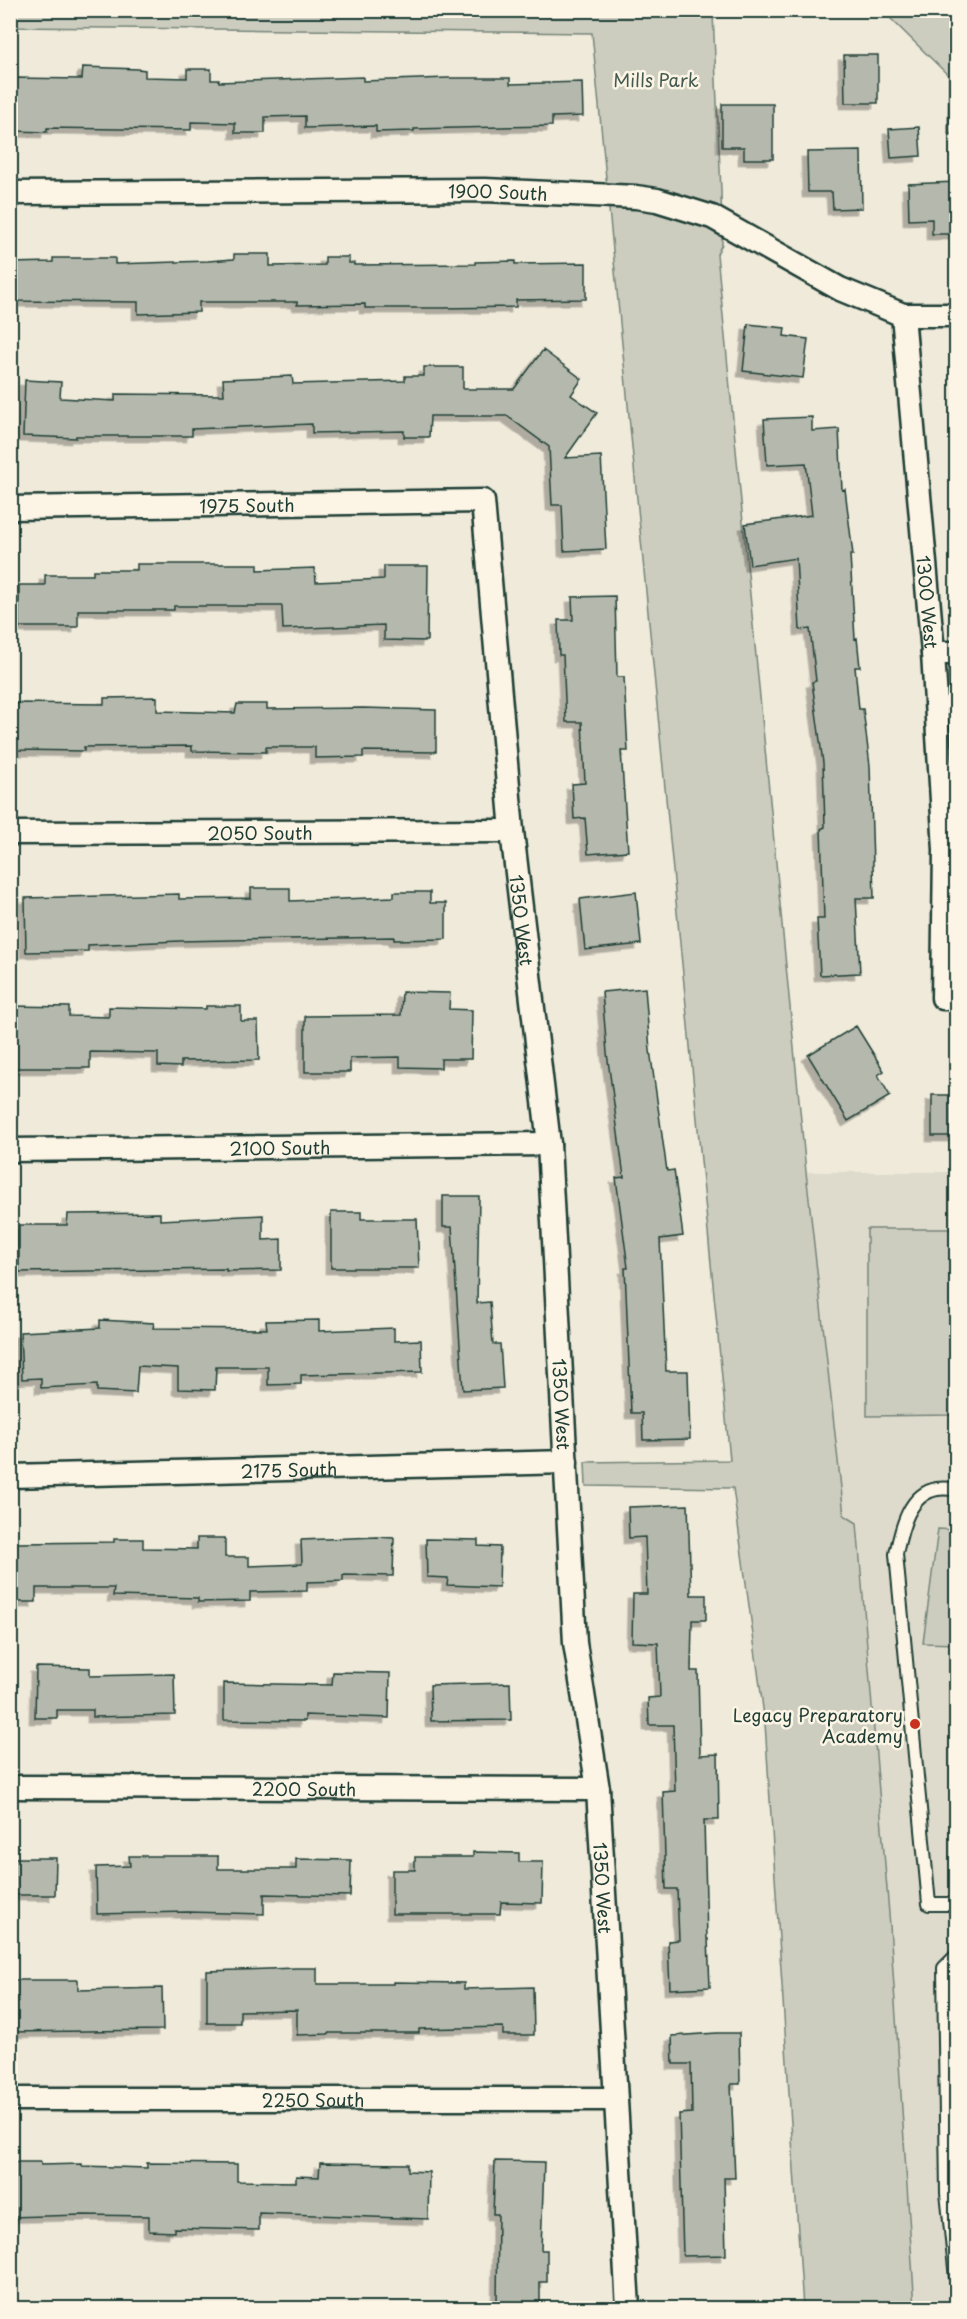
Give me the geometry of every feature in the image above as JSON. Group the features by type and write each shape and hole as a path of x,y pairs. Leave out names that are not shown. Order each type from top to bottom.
{"street":[{"name":"1900 South","path":"10,193 485,190 636,197 657,200 712,217 840,289 903,315 957,315"},
{"name":"1300 West","path":"903,315 933,653 945,850 950,998"},
{"name":"1975 South","path":"10,508 483,501"},
{"name":"1350 West","path":"483,501 512,831 549,1144 575,1643 598,1789 628,2308"},
{"path":"933,653 957,653"},
{"name":"2050 South","path":"10,833 512,831"},
{"name":"2100 South","path":"10,1150 549,1144"},
{"name":"2175 South","path":"10,1476 566,1462"},
{"name":"2200 South","path":"10,1787 598,1789"},
{"name":"2250 South","path":"10,2099 615,2099"}],"lane":[{"path":"957,1489 936,1489 918,1497 903,1524 896,1554 929,1904 957,1904"},
{"path":"957,1956 944,1968 947,2193 957,2278"}],"shaded area":[{"name":"Legacy Preparatory Academy","path":"806,1172 956,1172 956,2308 915,2308 890,1926 858,1524 844,1515"}],"green space":[{"name":"Mills Park","path":"11,10 956,11 956,134 948,134 949,76 885,13 713,14 722,244 717,254 806,1172 844,1515 857,1523 890,1926 915,2308 803,2308 765,1723 733,1488 586,1486 585,1462 730,1460 592,33 11,27"},
{"path":"867,1229 956,1229 956,1415 867,1416"},
{"path":"938,1529 956,1530 956,1644 923,1643"}],"building":[{"path":"844,55 878,55 878,103 845,103"},
{"path":"83,67 138,69 145,70 145,77 187,78 187,69 211,69 211,80 219,80 219,82 363,77 363,81 510,78 510,84 582,82 583,116 552,117 552,126 376,132 376,126 305,128 305,116 265,117 265,133 235,133 235,123 191,122 191,130 47,128 47,132 12,131 13,78 82,79"},
{"path":"722,104 773,104 773,159 744,159 744,147 722,147"},
{"path":"919,127 921,156 891,158 889,129"},
{"path":"861,151 862,208 833,209 832,192 808,192 807,152"},
{"path":"957,182 957,234 932,234 932,219 909,220 908,184"},
{"path":"234,254 270,254 270,266 325,265 325,257 349,257 349,263 354,263 354,265 475,264 475,262 515,261 515,264 586,263 586,299 516,300 516,307 443,308 365,308 365,304 297,305 297,302 199,302 199,312 138,314 138,302 10,301 10,263 53,262 53,258 115,258 115,264 208,261 234,259"},
{"path":"748,324 785,328 784,336 808,339 803,378 743,371"},
{"path":"543,350 582,379 571,395 597,413 565,458 601,456 606,549 564,551 562,505 552,505 549,447 507,416 430,416 429,437 404,437 404,431 312,433 312,424 192,429 192,436 76,436 76,438 23,436 25,380 61,382 60,398 115,401 115,394 224,395 223,379 292,376 293,384 405,381 405,376 424,376 424,367 463,367 463,389 514,389"},
{"path":"812,417 812,431 839,429 842,490 845,489 853,555 850,555 855,639 857,638 860,667 855,667 859,709 863,709 870,766 874,898 856,898 860,973 820,975 817,919 824,919 821,829 825,827 823,763 812,682 816,681 810,629 800,630 796,558 750,565 745,524 812,515 806,463 767,465 764,419"},
{"path":"137,564 258,564 258,570 315,568 316,582 384,579 384,566 428,566 427,641 384,640 384,625 283,629 282,606 174,606 174,610 78,610 78,627 19,627 19,585 45,585 45,575 93,575 93,570 137,570"},
{"path":"615,596 617,677 624,677 628,751 621,751 628,851 588,854 585,818 574,819 572,784 585,783 582,722 566,722 563,655 559,655 558,620 573,620 572,597"},
{"path":"157,697 157,711 235,713 237,704 267,704 267,709 436,710 436,752 363,751 363,757 315,758 315,747 266,747 266,752 192,751 192,746 84,747 84,751 14,750 15,703 104,704 104,698"},
{"path":"251,888 290,888 290,901 394,897 394,892 430,892 430,903 446,903 446,939 394,940 394,937 180,941 88,945 88,951 26,952 25,898 179,894 179,899 251,898"},
{"path":"636,892 641,944 585,950 580,899"},
{"path":"645,988 650,1050 667,1171 674,1170 683,1236 660,1239 666,1371 688,1371 690,1439 643,1440 642,1413 631,1413 625,1268 628,1268 616,1178 624,1177 607,1053 602,992"},
{"path":"402,992 450,993 449,1009 472,1010 471,1059 441,1059 441,1068 400,1067 400,1057 350,1058 350,1072 305,1072 305,1016 401,1015"},
{"path":"11,1006 69,1007 69,1016 109,1017 109,1007 206,1009 206,1006 241,1006 241,1021 258,1021 259,1060 181,1061 181,1067 158,1066 158,1053 90,1052 90,1068 10,1068"},
{"path":"856,1026 884,1071 878,1075 890,1096 848,1121 808,1055"},
{"path":"932,1095 957,1095 957,1136 932,1136"},
{"path":"443,1196 479,1196 477,1303 490,1302 493,1344 500,1344 503,1388 463,1390 452,1227 443,1227"},
{"path":"331,1212 361,1212 361,1219 417,1219 419,1268 331,1268"},
{"path":"160,1213 160,1220 263,1215 263,1240 281,1239 281,1270 19,1272 19,1225 67,1225 68,1214"},
{"path":"100,1320 154,1323 153,1328 267,1329 266,1321 319,1320 319,1331 394,1328 394,1341 421,1340 422,1372 301,1375 301,1384 268,1385 268,1367 216,1367 215,1390 178,1389 178,1368 138,1366 136,1393 97,1391 97,1385 41,1388 41,1378 22,1379 20,1332 100,1328"},
{"path":"688,1505 691,1595 706,1595 706,1620 692,1620 691,1671 698,1671 700,1755 718,1754 719,1820 704,1820 710,1987 670,1989 668,1941 679,1940 677,1889 666,1889 663,1792 675,1791 673,1725 649,1725 648,1698 660,1697 658,1643 632,1642 633,1594 647,1594 645,1537 629,1538 628,1507"},
{"path":"197,1538 225,1538 225,1557 249,1557 249,1566 302,1564 301,1540 394,1538 393,1576 343,1575 343,1581 307,1582 307,1591 250,1592 250,1601 198,1602 198,1598 113,1596 114,1588 36,1588 36,1602 10,1602 10,1555 17,1555 17,1543 114,1542 114,1539 143,1539 143,1548 197,1549"},
{"path":"426,1539 478,1540 478,1546 500,1547 499,1587 447,1585 448,1578 427,1577"},
{"path":"36,1667 90,1668 90,1676 174,1674 175,1715 93,1717 93,1710 57,1710 57,1718 35,1718"},
{"path":"333,1672 390,1673 389,1718 305,1715 305,1721 224,1720 224,1683 332,1685"},
{"path":"510,1683 511,1720 431,1721 430,1685"},
{"path":"473,1852 519,1853 519,1862 543,1862 542,1903 501,1902 500,1914 392,1914 392,1870 415,1870 415,1857 473,1857"},
{"path":"129,1856 218,1856 218,1869 296,1869 296,1859 351,1860 350,1896 264,1894 264,1914 188,1912 97,1914 96,1867 130,1866"},
{"path":"10,1858 56,1858 55,1895 10,1895"},
{"path":"317,1968 317,1984 393,1984 393,1982 464,1983 464,1989 533,1987 534,2035 503,2035 503,2027 419,2029 419,2033 297,2035 297,2010 240,2011 240,2023 207,2023 207,1971"},
{"path":"10,1980 78,1980 78,1990 162,1988 163,2030 10,2032"},
{"path":"739,2033 740,2084 731,2084 735,2178 724,2178 726,2255 683,2256 679,2114 692,2113 691,2064 673,2064 672,2036"},
{"path":"495,2161 544,2162 541,2250 547,2250 547,2282 540,2282 540,2303 497,2303 498,2214 493,2214"},
{"path":"10,2162 147,2168 147,2163 237,2164 237,2181 296,2182 296,2176 319,2177 320,2163 408,2164 408,2171 429,2172 428,2219 259,2213 259,2230 174,2228 174,2232 149,2231 149,2216 10,2217"}],"place":[{"name":"Legacy Preparatory Academy","path":"915,1724"}]}
